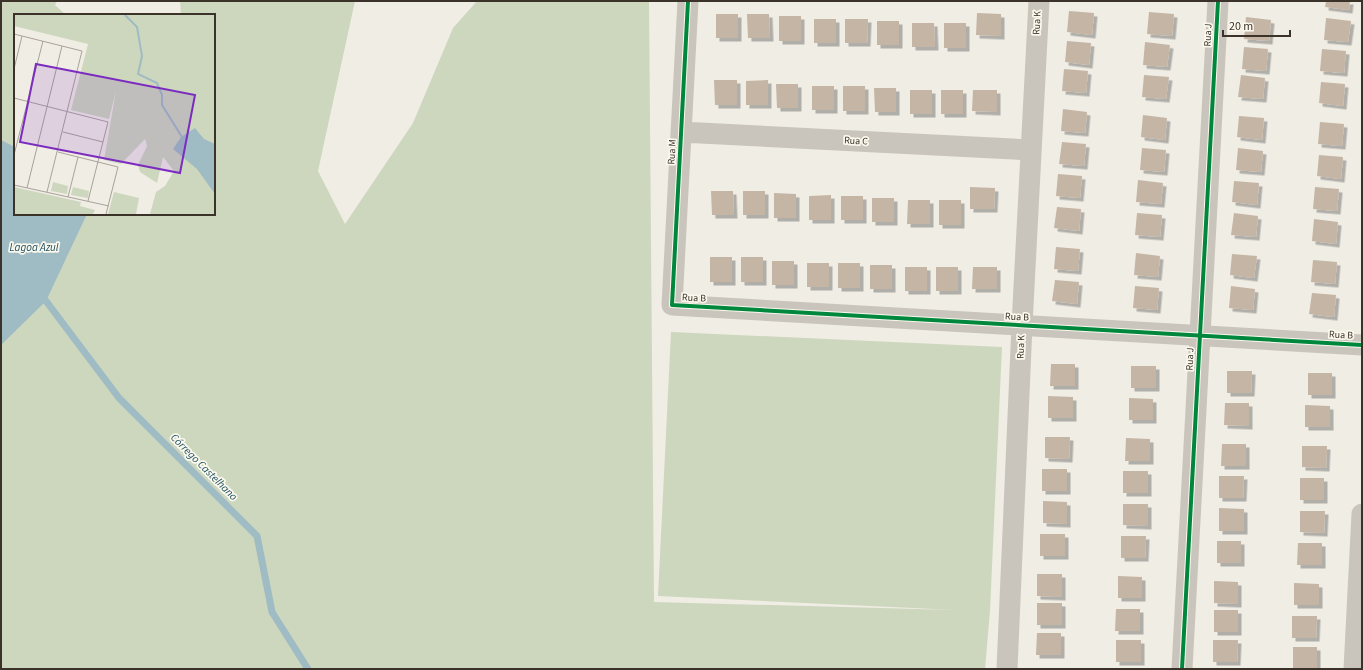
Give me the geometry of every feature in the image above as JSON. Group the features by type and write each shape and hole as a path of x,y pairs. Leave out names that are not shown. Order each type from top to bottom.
{"street":[{"name":"Rua M","path":"672,305 688,1"},
{"name":"Rua K","path":"1007,669 1038,1"},
{"name":"Rua J","path":"1182,669 1218,1"},
{"name":"Rua C","path":"681,132 1031,150"},
{"name":"Rua B","path":"672,305 1362,345"},
{"path":"1354,669 1362,514"}],"green space":[{"path":"1,1 57,1 55,5 65,14 14,14 14,215 215,215 215,14 181,14 180,1 355,1 318,171 345,224 413,123 453,28 477,1 649,1 654,602 955,610 658,596 671,332 1002,347 990,611 985,669 1,669"}],"water":[{"name":"Lagoa Azul","path":"1,140 14,146 14,215 87,215 46,301 1,345"}],"building":[{"path":"1326,1 1350,1 1349,10 1325,7"},
{"path":"1069,11 1094,13 1092,35 1067,32"},
{"path":"1149,12 1174,14 1172,36 1147,34"},
{"path":"977,13 1001,14 1001,36 976,35"},
{"path":"716,14 738,14 738,38 716,38"},
{"path":"747,14 769,14 770,38 748,38"},
{"path":"779,16 801,16 801,41 779,41"},
{"path":"1246,17 1271,20 1269,41 1244,39"},
{"path":"1326,18 1351,21 1348,42 1324,40"},
{"path":"814,19 836,19 836,43 814,43"},
{"path":"845,19 868,19 867,43 845,43"},
{"path":"877,21 899,21 899,45 877,45"},
{"path":"912,23 934,23 935,47 912,47"},
{"path":"944,23 966,23 966,48 944,48"},
{"path":"1067,41 1091,43 1089,65 1065,62"},
{"path":"1145,42 1170,45 1167,67 1143,65"},
{"path":"1244,47 1268,49 1266,71 1242,69"},
{"path":"1322,49 1346,51 1344,73 1320,71"},
{"path":"1064,69 1088,71 1086,93 1062,91"},
{"path":"1144,75 1169,77 1166,99 1142,97"},
{"path":"1241,75 1265,78 1263,99 1238,97"},
{"path":"714,80 737,80 737,105 715,105"},
{"path":"768,80 768,105 746,105 746,81"},
{"path":"1321,82 1345,84 1343,106 1319,103"},
{"path":"776,84 798,84 798,108 777,108"},
{"path":"812,86 834,86 834,110 812,110"},
{"path":"843,86 865,86 865,111 843,111"},
{"path":"874,88 896,88 896,112 875,112"},
{"path":"910,90 932,90 932,114 910,114"},
{"path":"941,90 963,90 963,114 941,114"},
{"path":"973,90 997,90 997,112 972,111"},
{"path":"1063,109 1087,112 1085,133 1061,131"},
{"path":"1143,115 1167,118 1165,140 1141,137"},
{"path":"1239,116 1264,118 1262,140 1237,137"},
{"path":"1320,122 1344,124 1342,146 1318,144"},
{"path":"1062,142 1086,144 1084,166 1059,164"},
{"path":"1142,148 1166,150 1164,172 1140,170"},
{"path":"1238,148 1263,151 1261,172 1236,170"},
{"path":"1319,155 1343,157 1341,179 1317,176"},
{"path":"1058,174 1082,176 1080,198 1056,196"},
{"path":"1138,180 1163,183 1161,204 1136,202"},
{"path":"1234,181 1259,183 1257,205 1232,202"},
{"path":"970,187 995,188 994,209 970,209"},
{"path":"1315,187 1339,189 1337,211 1313,209"},
{"path":"711,191 733,191 734,215 712,215"},
{"path":"743,191 765,191 765,215 743,215"},
{"path":"774,193 796,194 796,218 774,218"},
{"path":"831,195 831,220 809,220 809,196"},
{"path":"841,196 863,196 863,220 841,220"},
{"path":"872,198 894,198 894,222 872,222"},
{"path":"908,200 930,200 930,224 907,224"},
{"path":"939,200 961,200 961,225 939,225"},
{"path":"1057,207 1081,209 1079,231 1054,228"},
{"path":"1137,213 1162,215 1160,237 1135,235"},
{"path":"1234,213 1258,216 1256,237 1231,235"},
{"path":"1314,219 1338,222 1336,244 1312,241"},
{"path":"1056,247 1080,249 1078,271 1054,269"},
{"path":"1136,253 1160,256 1158,277 1134,275"},
{"path":"1232,254 1257,256 1254,278 1230,275"},
{"path":"710,257 732,257 732,282 710,282"},
{"path":"741,257 763,257 763,282 741,282"},
{"path":"1313,260 1337,262 1335,284 1311,282"},
{"path":"772,261 794,261 794,285 772,285"},
{"path":"807,263 829,263 829,287 807,287"},
{"path":"838,263 860,263 860,288 838,288"},
{"path":"870,265 892,265 892,289 870,289"},
{"path":"905,267 927,267 927,291 905,291"},
{"path":"936,267 958,267 958,291 936,291"},
{"path":"973,267 997,267 997,289 972,289"},
{"path":"1055,280 1079,282 1077,304 1052,301"},
{"path":"1135,286 1159,288 1157,310 1133,308"},
{"path":"1231,286 1255,289 1253,310 1229,308"},
{"path":"1312,293 1336,295 1334,317 1309,314"},
{"path":"1051,364 1075,364 1075,386 1050,386"},
{"path":"1131,366 1156,366 1156,388 1131,388"},
{"path":"1227,371 1252,371 1251,393 1227,393"},
{"path":"1308,373 1332,373 1332,395 1308,395"},
{"path":"1048,396 1073,397 1073,418 1048,418"},
{"path":"1129,398 1153,399 1153,420 1129,420"},
{"path":"1225,403 1249,403 1249,426 1224,425"},
{"path":"1305,405 1330,406 1330,427 1305,427"},
{"path":"1045,437 1070,437 1069,459 1045,458"},
{"path":"1126,438 1150,439 1150,461 1125,461"},
{"path":"1222,444 1246,444 1246,466 1221,466"},
{"path":"1302,446 1327,446 1326,468 1302,467"},
{"path":"1042,469 1067,469 1067,491 1042,491"},
{"path":"1123,471 1148,471 1148,493 1123,493"},
{"path":"1219,476 1244,476 1243,498 1219,498"},
{"path":"1300,478 1324,478 1324,500 1300,500"},
{"path":"1043,501 1067,502 1067,524 1043,523"},
{"path":"1123,504 1148,504 1148,526 1123,525"},
{"path":"1219,508 1244,509 1244,531 1219,531"},
{"path":"1300,511 1325,511 1324,533 1300,532"},
{"path":"1040,534 1065,534 1065,556 1040,556"},
{"path":"1121,536 1146,536 1145,558 1121,558"},
{"path":"1217,541 1241,541 1241,563 1217,563"},
{"path":"1298,543 1322,543 1322,565 1297,565"},
{"path":"1037,574 1062,574 1062,597 1037,596"},
{"path":"1118,576 1142,577 1142,598 1118,598"},
{"path":"1214,581 1238,582 1238,604 1214,603"},
{"path":"1294,583 1319,584 1319,605 1294,605"},
{"path":"1037,603 1062,603 1062,625 1037,625"},
{"path":"1116,609 1140,609 1140,631 1115,631"},
{"path":"1214,610 1238,610 1238,632 1214,632"},
{"path":"1292,616 1317,616 1316,638 1292,638"},
{"path":"1037,633 1061,633 1061,655 1036,655"},
{"path":"1116,640 1141,640 1141,662 1116,662"},
{"path":"1213,640 1238,640 1237,662 1213,662"},
{"path":"1293,647 1317,647 1317,669 1293,669"}],"waterway":[{"name":"Córrego Castelhano","path":"39,296 46,301 119,398 257,536 272,612 308,669"}],"cycle path":[{"path":"688,1 672,305 1362,345"},
{"path":"1182,669 1218,1"}]}
